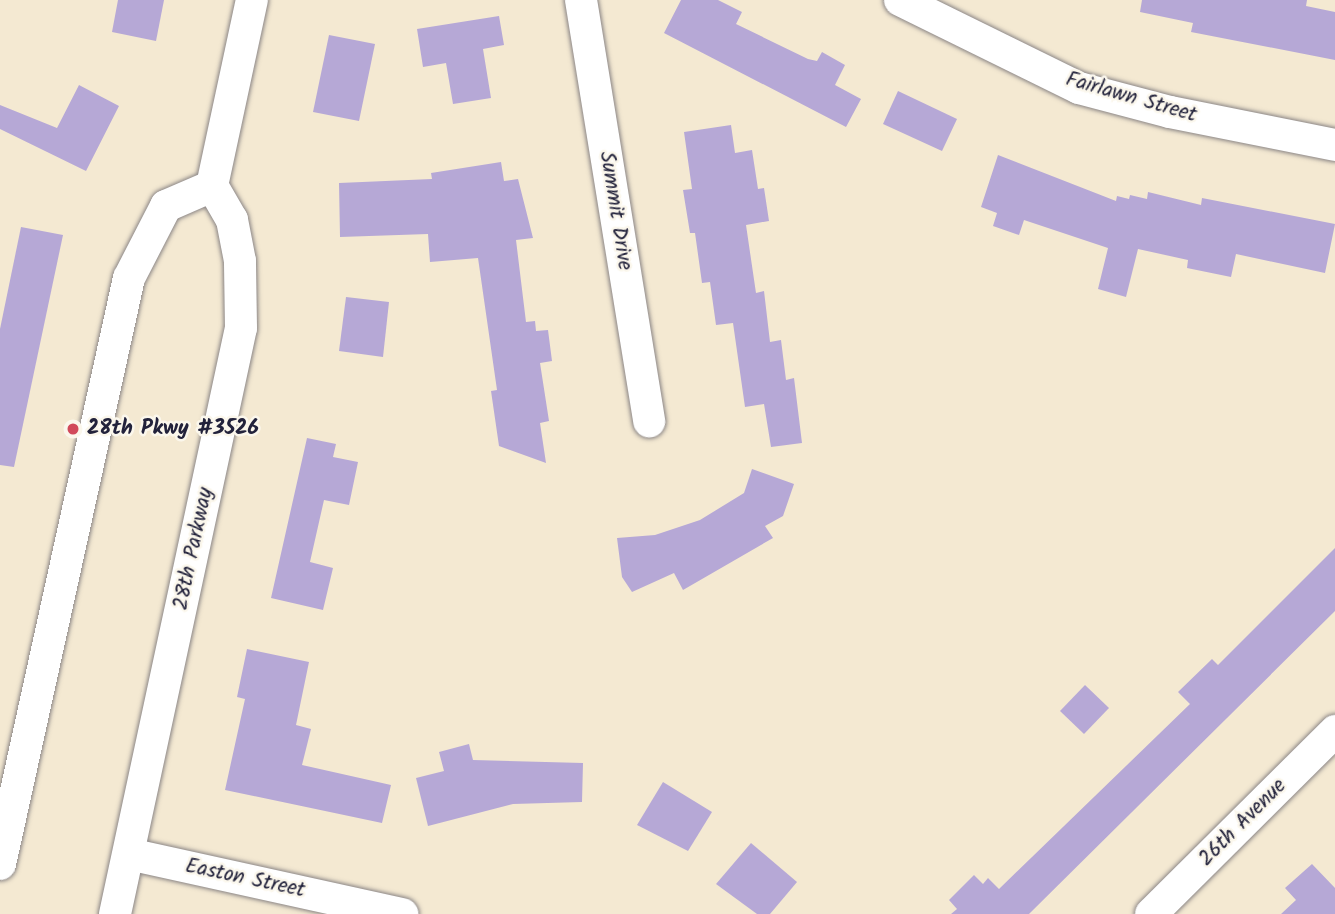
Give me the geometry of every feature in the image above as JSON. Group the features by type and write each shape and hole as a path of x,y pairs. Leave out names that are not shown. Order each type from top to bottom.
{"street":[{"path":"0,864 129,278 166,206 212,186 252,0"},
{"name":"Summit Drive","path":"581,0 649,422"},
{"name":"Fairlawn Street","path":"900,0 1079,88 1170,112 1335,145"},
{"name":"28th Parkway","path":"114,914 241,328 240,261 232,219 212,186"},
{"name":"26th Avenue","path":"1151,914 1335,731"},
{"name":"Easton Street","path":"129,853 403,914"}],"building":[{"path":"118,0 164,0 156,41 112,32"},
{"path":"681,0 718,0 742,12 736,24 808,59 817,61 822,52 845,65 835,85 861,99 846,127 664,33"},
{"path":"1142,0 1307,0 1306,6 1335,12 1335,60 1191,32 1193,23 1140,12"},
{"path":"499,16 504,45 483,49 491,98 453,104 446,63 423,67 417,29"},
{"path":"329,35 375,44 359,121 313,112"},
{"path":"79,85 119,106 86,171 0,129 0,105 57,128"},
{"path":"898,91 957,119 942,151 883,124"},
{"path":"731,125 735,153 752,150 758,189 764,188 769,221 746,225 756,293 764,291 770,342 781,340 786,380 794,378 802,443 771,447 764,404 745,407 733,323 716,325 710,282 702,283 695,233 690,233 683,190 692,189 684,132"},
{"path":"998,155 1116,201 1117,196 1129,199 1130,195 1147,199 1148,192 1201,205 1202,198 1335,224 1325,273 1236,254 1231,277 1187,268 1188,260 1138,249 1126,297 1098,289 1108,248 1024,220 1019,235 993,226 997,213 981,207"},
{"path":"501,162 504,181 518,179 533,238 516,240 526,322 535,321 536,331 548,330 552,361 540,363 549,421 540,423 546,463 499,446 491,391 497,390 478,258 430,262 428,234 340,237 339,183 432,179 431,173"},
{"path":"21,227 63,235 14,467 0,465 0,329"},
{"path":"346,297 389,302 383,357 339,351"},
{"path":"307,438 336,444 333,457 358,462 349,505 324,500 310,562 333,568 323,610 271,598"},
{"path":"752,469 794,484 783,516 765,526 773,538 683,590 674,573 632,592 622,577 617,538 655,535 700,520 744,493"},
{"path":"1335,548 1335,611 1029,914 951,914 957,909 949,900 974,875 983,884 988,878 999,889 1190,704 1178,692 1212,659 1218,665"},
{"path":"247,649 309,662 296,725 311,729 302,765 391,785 382,823 225,790 245,699 237,697"},
{"path":"1085,685 1109,708 1084,734 1060,711"},
{"path":"469,744 473,760 583,763 582,802 513,804 428,826 416,778 444,771 439,752"},
{"path":"663,782 712,812 688,851 637,825"},
{"path":"751,843 797,882 770,914 757,914 716,884"},
{"path":"1312,864 1335,888 1335,914 1281,914 1296,900 1285,888"}],"place":[{"name":"28th Pkwy #3526","path":"73,429"}]}
